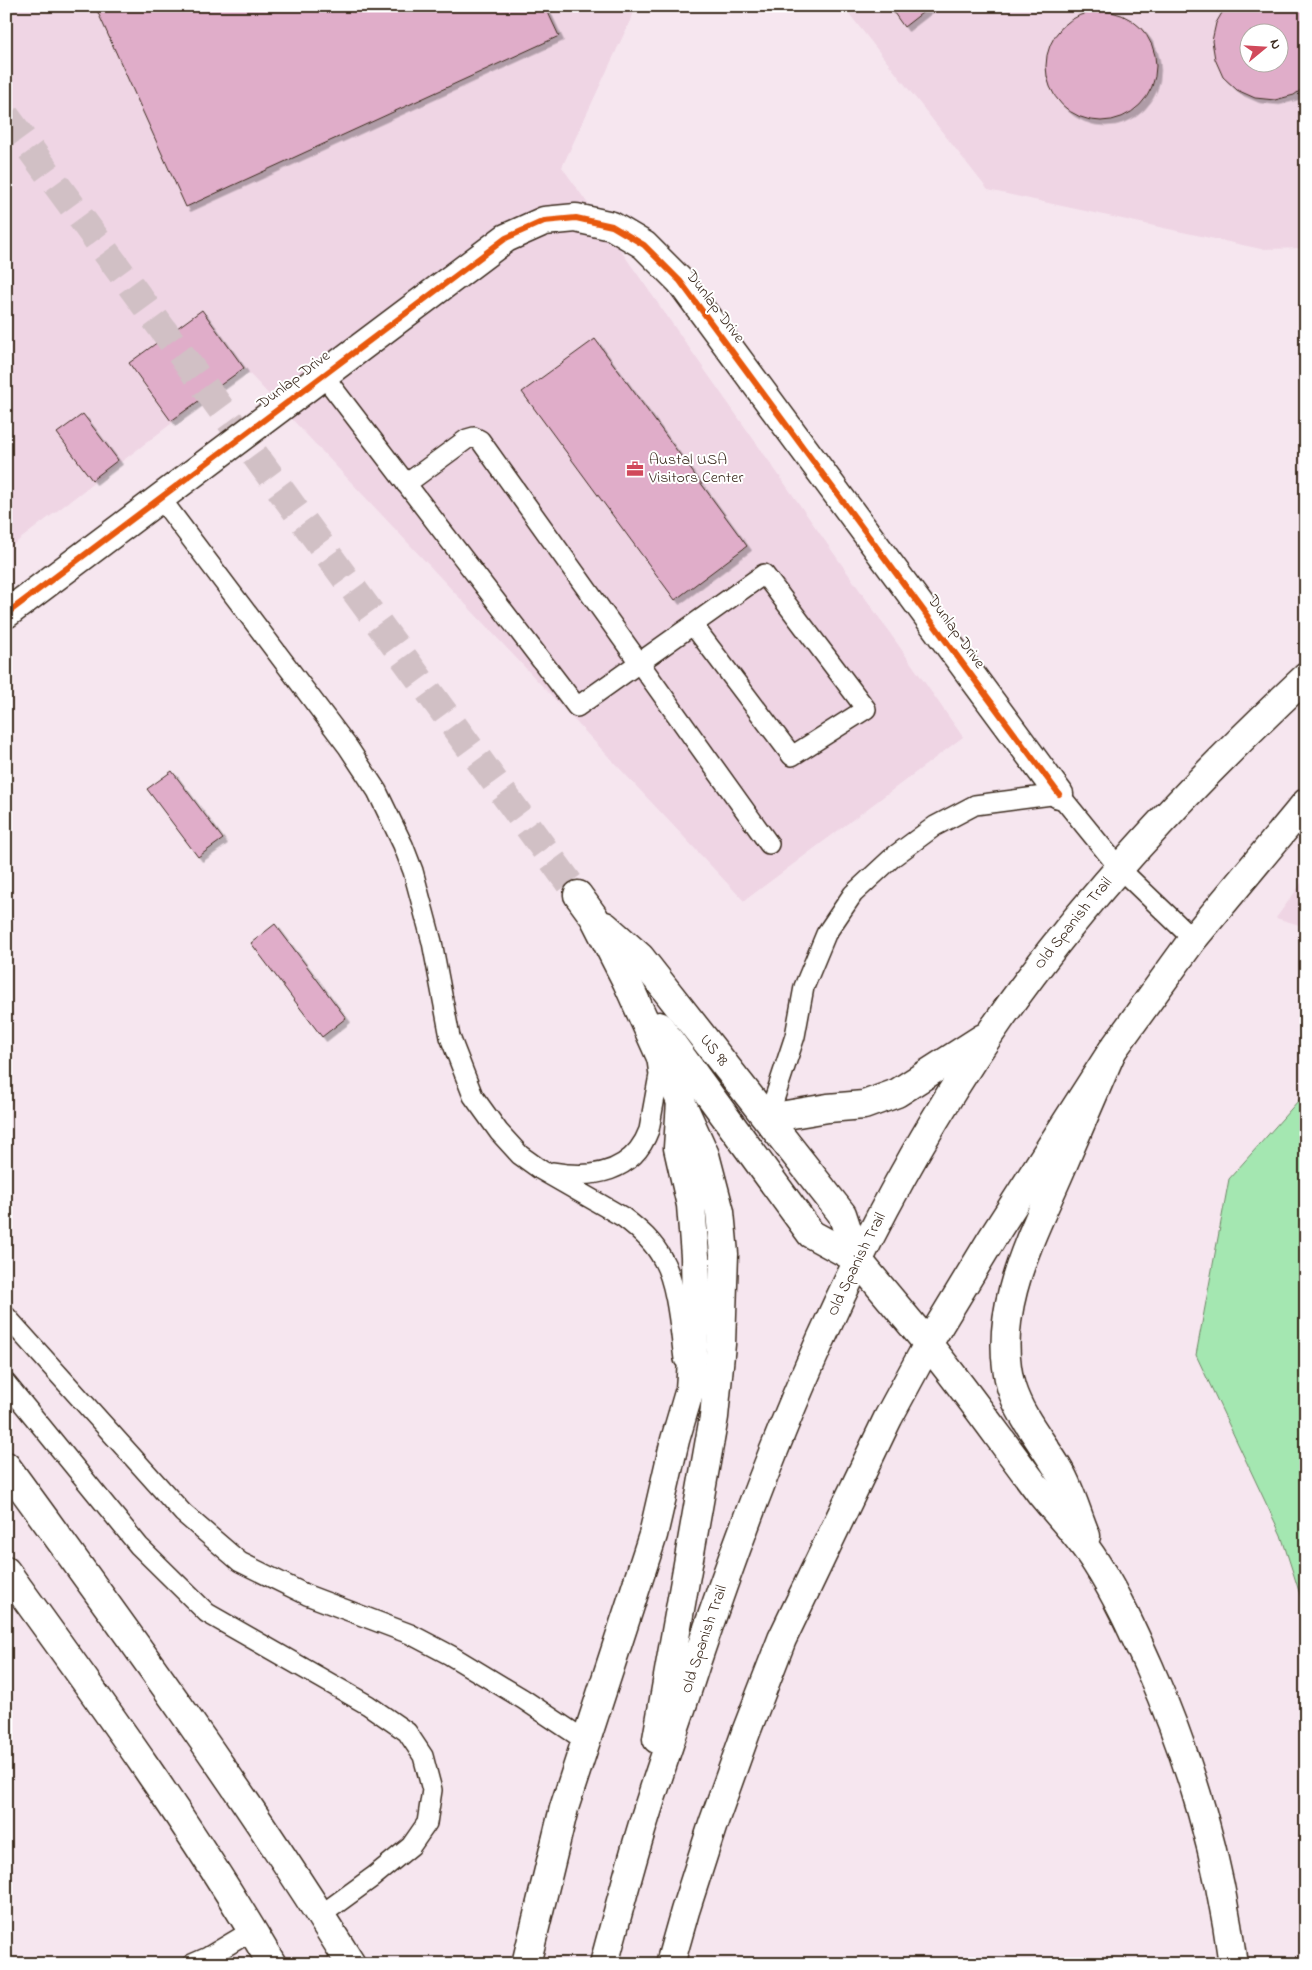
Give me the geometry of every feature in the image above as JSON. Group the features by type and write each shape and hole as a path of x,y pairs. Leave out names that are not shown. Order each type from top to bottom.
{"main road":[{"name":"Dunlap Drive","path":"6,614 506,238 544,221 576,218 612,226 644,245 680,281 1059,794"},
{"name":"Old Spanish Trail","path":"604,1964 640,1832 734,1552 805,1374 886,1203 941,1108 990,1033 1060,938 1120,868 1220,760 1306,677"},
{"path":"670,1964 713,1824 782,1639 888,1418 928,1344 1022,1189 1112,1051 1193,939 1306,803"},
{"name":"US 98","path":"578,895 594,917 640,957 768,1118 842,1214 858,1259 928,1344"},
{"path":"594,917 627,982 705,1155 720,1212 724,1254 721,1344 714,1417 640,1832"},
{"path":"627,982 811,1234 858,1259"},
{"path":"768,1118 828,1108 864,1105 897,1093 990,1033"},
{"path":"1112,1051 1028,1246 1012,1295 1006,1334 1006,1364 1014,1394 1026,1418 1061,1474 1095,1560 1124,1613 1161,1694 1201,1803 1221,1887 1233,1964"},
{"path":"526,1964 564,1808 653,1535 690,1390 696,1306 695,1256 691,1205 678,1148 681,1101"},
{"path":"928,1344 960,1383 1042,1495 1095,1560"},
{"path":"6,1466 162,1680 267,1832 352,1964"},
{"path":"6,1570 122,1730 182,1818 253,1930 272,1964"},
{"path":"253,1930 260,1964"}],"lane":[{"path":"322,375 577,706 764,574 866,709 792,756 692,625"},
{"path":"406,484 468,439 474,437 480,440 769,844"},
{"path":"161,499 343,741 377,791 403,845 413,871 429,926 448,1030 468,1086 481,1109 498,1132 520,1156 623,1217 640,1230 664,1260 671,1279 690,1390"},
{"path":"768,1118 795,1036 804,987 826,934 853,894 893,857 935,826 975,805 1059,794"},
{"name":"Dunlap Drive","path":"1059,794 1120,868 1193,939"},
{"path":"541,1170 576,1176 588,1176 609,1171 630,1158 646,1138 651,1122 659,1075 656,1048"},
{"path":"6,1316 183,1513 240,1562 308,1595 410,1634 524,1698 586,1741"},
{"path":"6,1383 139,1546 207,1613 368,1705 407,1732 424,1756 432,1790 427,1823 411,1846 321,1915"},
{"path":"192,1964 208,1957 253,1930"}],"shaded area":[{"path":"6,6 637,6 562,167 963,737 744,901 244,368 6,550"},
{"path":"843,6 1306,6 1306,248 1261,249 988,190"},
{"path":"1306,877 1306,927 1276,918"}],"green space":[{"path":"1306,1092 1306,1613 1281,1535 1196,1355 1229,1179"}],"building":[{"path":"95,6 545,6 559,36 186,207"},
{"path":"889,6 931,6 904,27"},
{"path":"1226,6 1306,6 1306,86 1294,95 1275,100 1255,98 1237,90 1223,77 1215,59 1212,41 1216,23"},
{"path":"1101,11 1122,15 1140,27 1152,45 1156,66 1152,87 1140,105 1122,117 1101,121 1080,117 1062,105 1050,87 1046,66 1050,45 1062,27 1080,15"},
{"path":"202,310 244,368 171,421 129,363"},
{"name":"Austal USA Visitors Center","path":"595,339 747,546 675,600 522,392"},
{"path":"83,414 118,460 92,480 57,433"},
{"path":"172,771 223,839 198,857 147,789"},
{"path":"275,924 346,1018 322,1037 251,943"}],"tunnel":[{"path":"6,116 578,895"}],"cycle path":[{"path":"6,614 506,238 544,221 576,218 612,226 644,245 680,281 1059,794"}],"place":[{"name":"Austal USA Visitors Center","path":"635,469"}]}
